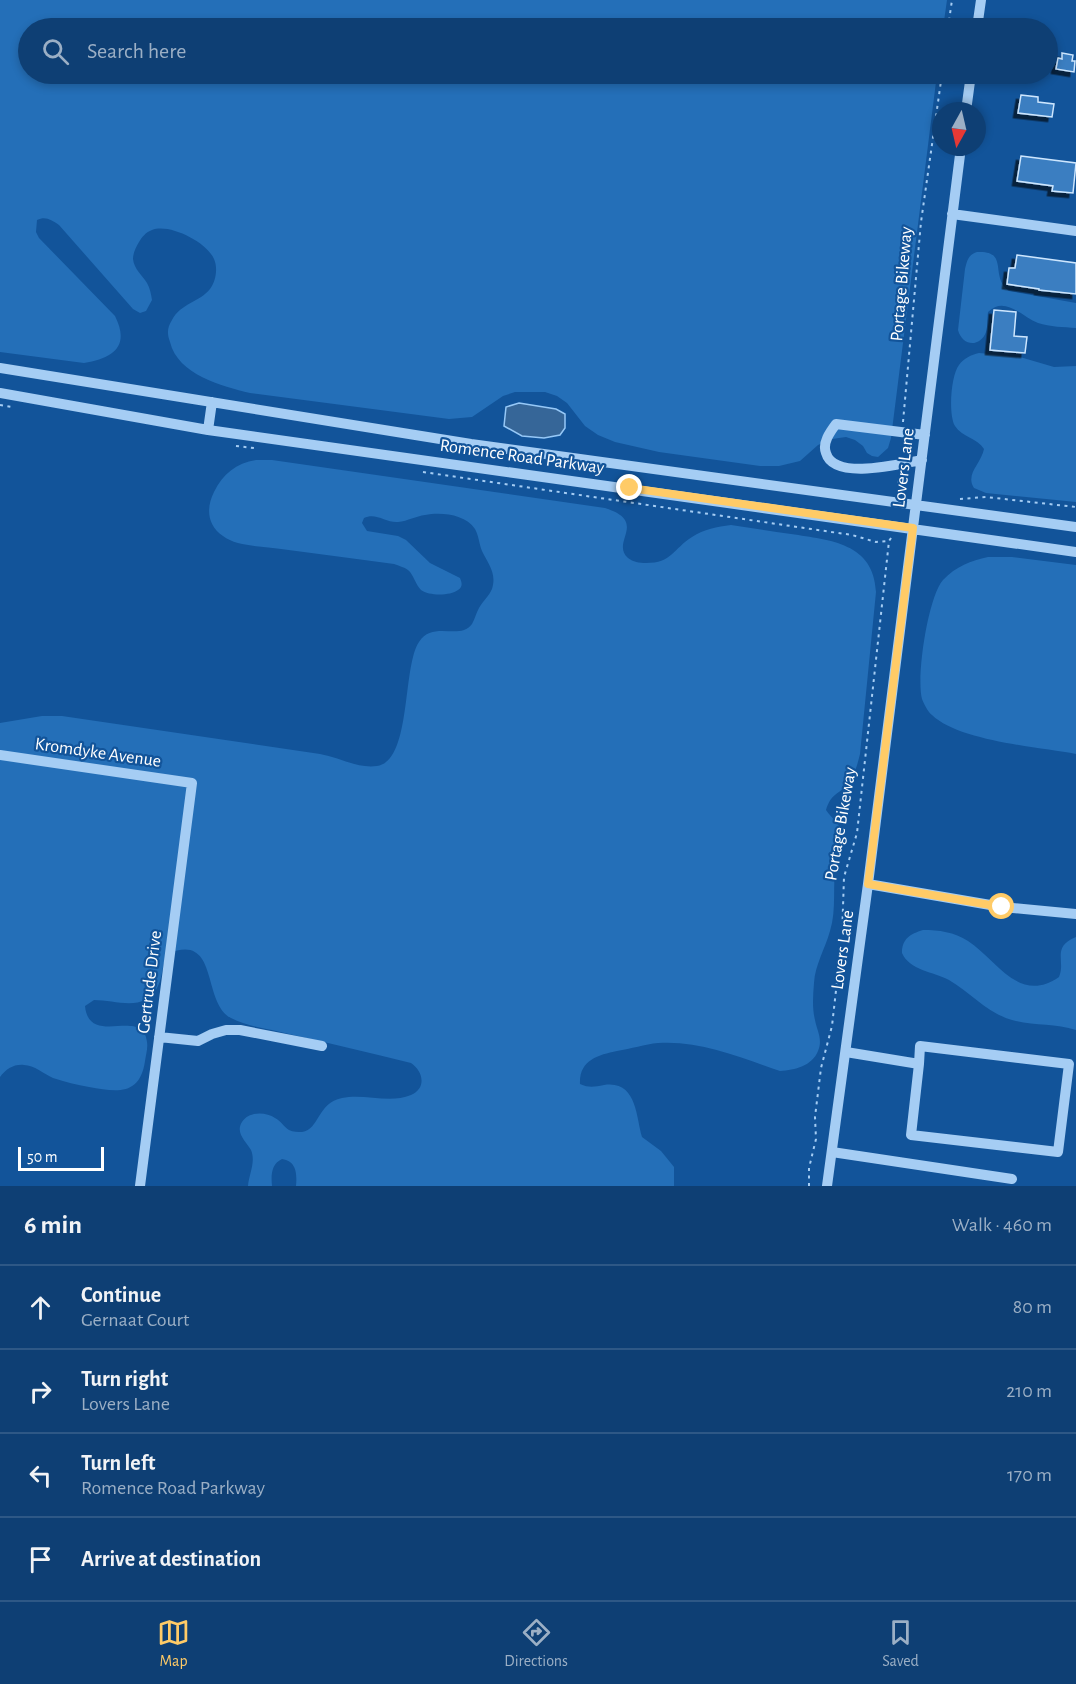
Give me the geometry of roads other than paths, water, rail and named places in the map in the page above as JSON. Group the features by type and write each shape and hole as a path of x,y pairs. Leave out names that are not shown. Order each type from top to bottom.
{"street":[{"path":"979,18 981,0"},
{"path":"967,102 970,84"},
{"name":"Lovers Lane","path":"827,1186 868,884 960,156"},
{"path":"952,214 1076,231"},
{"name":"Romence Road Parkway","path":"0,368 471,444 1076,527"},
{"name":"Romence Road Parkway","path":"0,393 208,430 1076,552"},
{"path":"208,430 212,402"},
{"path":"922,460 859,470 838,467 828,460 824,448 836,424 925,435"},
{"name":"Kromdyke Avenue","path":"0,755 192,783"},
{"name":"Gertrude Drive","path":"140,1186 192,783"},
{"path":"868,884 1002,907 1076,914"},
{"path":"159,1037 198,1041 212,1034 240,1029 322,1046"},
{"path":"920,1046 1069,1064 1058,1152 911,1135 919,1064 920,1046"},
{"path":"846,1052 919,1064"},
{"path":"832,1152 1012,1179"}]}
